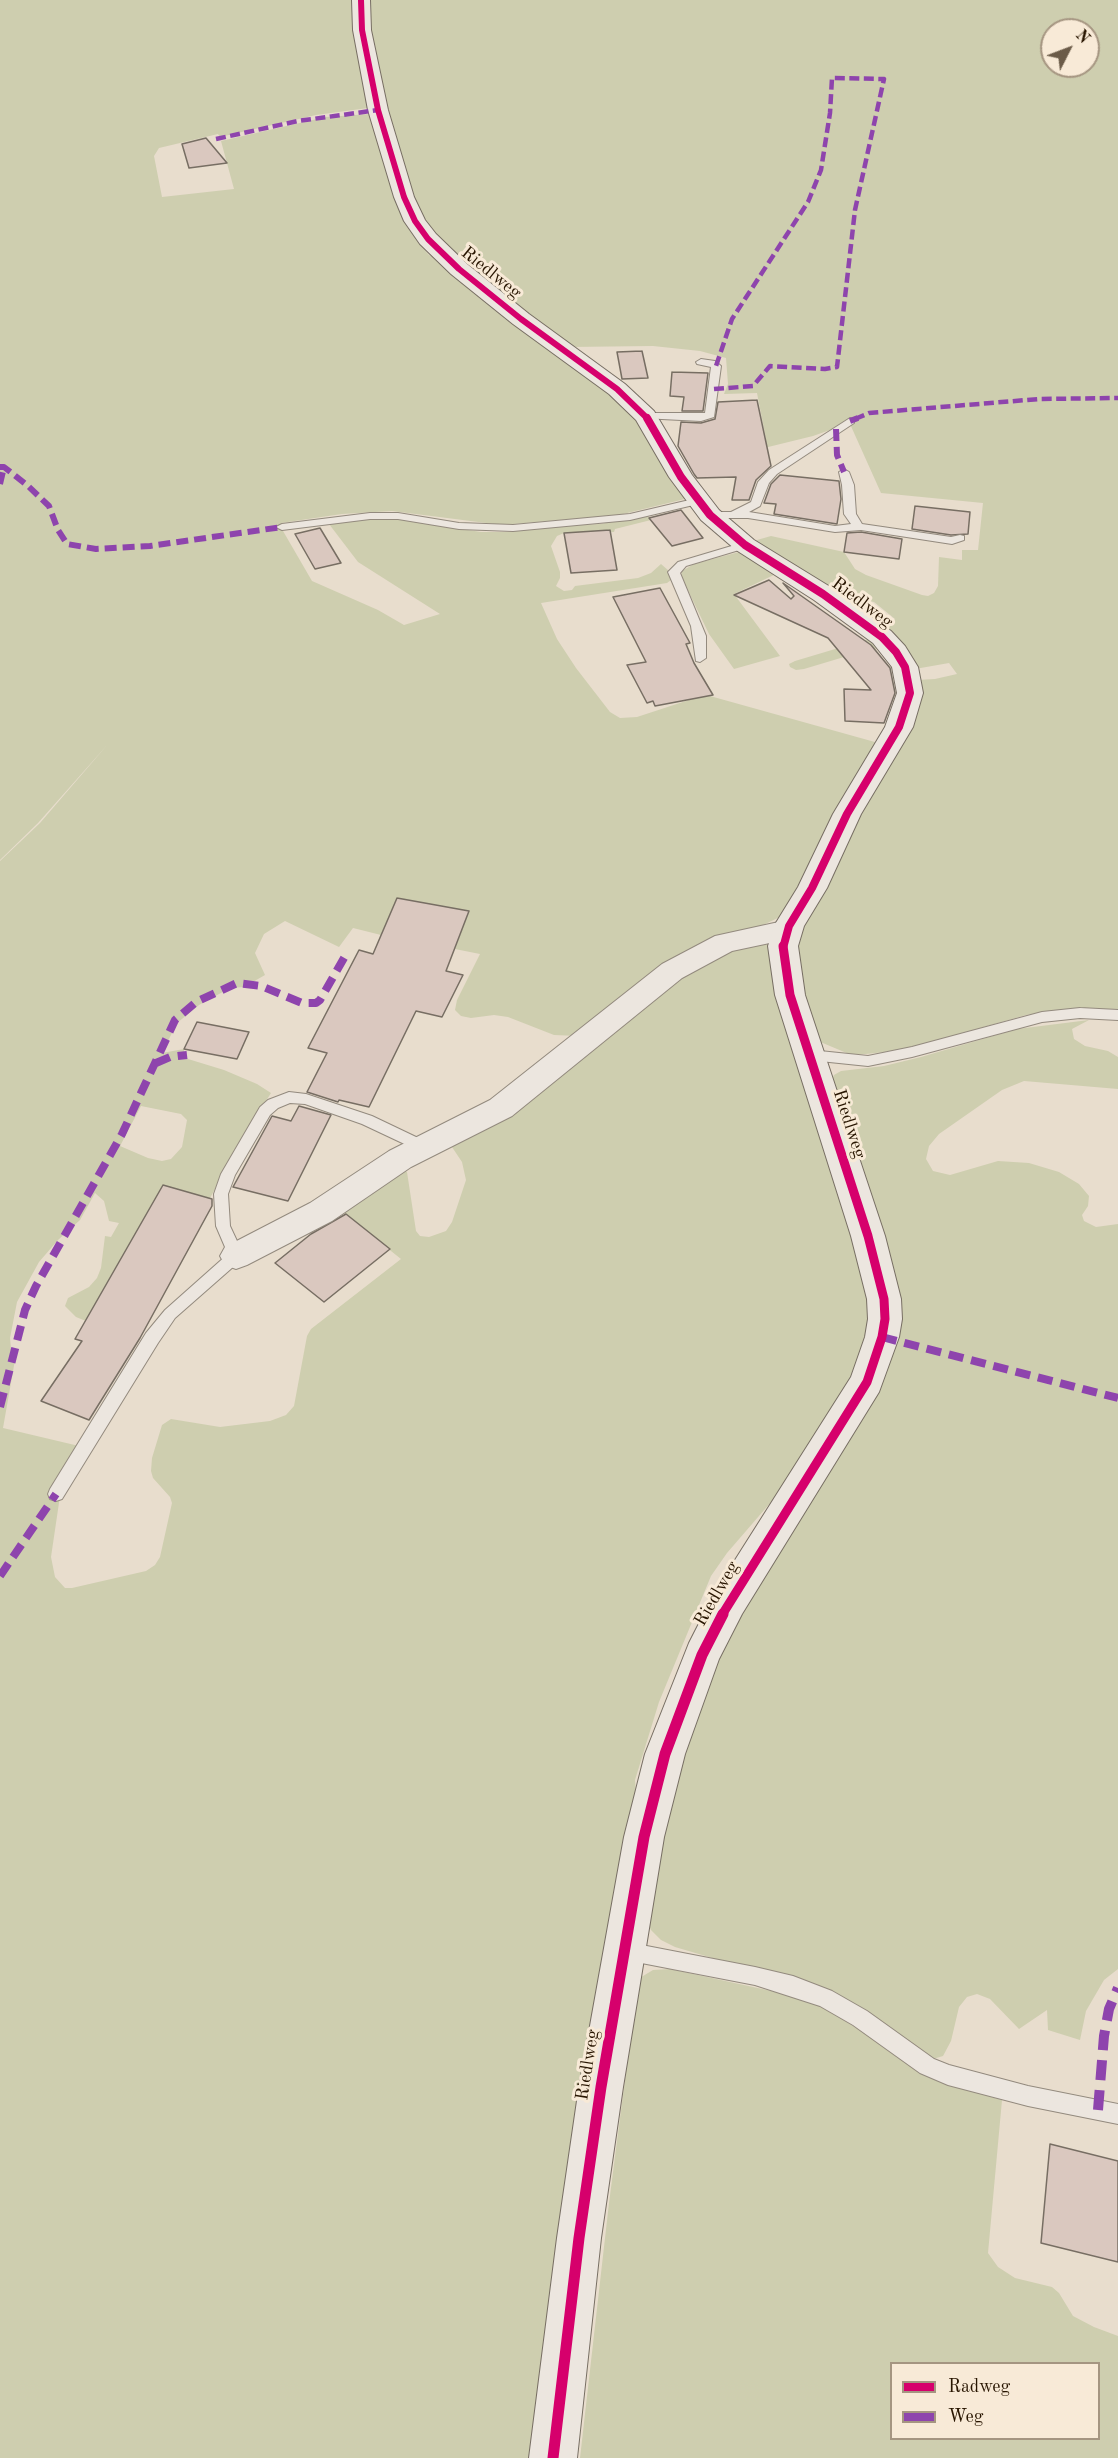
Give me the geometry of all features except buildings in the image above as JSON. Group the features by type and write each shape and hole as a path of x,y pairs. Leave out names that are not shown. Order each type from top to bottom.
{"street":[{"name":"Riedlweg","path":"361,0 362,30 378,110 404,197 415,221 428,239 459,269 617,389 646,416 681,477 745,545 823,594 882,637 896,652 905,666 909,679 908,707 899,727 847,814 812,888 788,930 783,946 790,995 868,1236 884,1299 885,1320 882,1337 867,1382 729,1602 702,1655 665,1754 644,1837 623,1950 579,2238 553,2458"},
{"path":"236,1256 321,1212 385,1168 427,1144 477,1122 501,1108 672,971 725,943 788,930"}],"lane":[{"path":"646,416 701,418 710,416 716,366 701,362"},
{"path":"282,527 398,516 487,529 513,528 714,510 756,504 764,482 773,472 850,421"},
{"path":"844,472 848,485 850,514 858,527"},
{"path":"714,510 829,529 858,527 927,539 952,541 960,538"},
{"path":"700,658 700,636 674,572 682,564 745,545"},
{"path":"810,1055 868,1060 912,1052 1042,1017 1080,1013 1118,1015"},
{"path":"56,1494 152,1338 170,1314 190,1294 236,1256 223,1226 221,1194 228,1174 260,1117 273,1104 289,1097 306,1099 367,1119 404,1138 427,1144"},
{"path":"623,1950 755,1976 793,1986 825,1998 860,2019 927,2066 948,2075 1028,2096 1118,2114"}],"green space":[{"path":"0,0 357,0 368,108 316,115 159,148 154,156 162,197 234,189 221,141 326,117 370,114 373,128 381,136 419,235 417,241 429,255 443,261 633,408 689,498 619,515 502,525 392,511 342,514 281,523 283,531 312,581 378,610 404,625 440,614 358,562 329,524 373,519 404,520 481,532 509,532 542,527 600,524 648,516 651,520 615,529 614,532 564,533 557,536 551,546 560,572 556,586 564,591 572,590 575,586 638,578 651,573 661,564 669,571 671,580 667,583 541,603 557,639 610,712 620,718 637,717 695,698 710,696 882,744 784,915 720,940 578,1036 554,1035 508,1017 461,1016 455,1010 457,1000 480,954 455,949 469,911 397,898 381,935 353,928 339,947 285,921 264,934 255,953 265,975 244,987 230,988 199,1005 177,1023 162,1053 184,1049 184,1056 188,1059 224,1070 257,1084 271,1093 210,1198 163,1186 86,1321 76,1317 65,1306 68,1298 89,1287 97,1278 101,1268 105,1236 111,1237 119,1223 109,1221 104,1201 95,1193 80,1220 39,1262 17,1302 10,1338 15,1360 3,1428 79,1446 60,1496 51,1557 55,1577 65,1588 72,1588 146,1571 155,1565 160,1557 172,1503 170,1497 153,1478 151,1471 152,1458 162,1425 171,1419 220,1427 270,1421 286,1415 294,1406 307,1336 311,1329 401,1259 341,1211 404,1169 407,1172 416,1231 420,1236 429,1237 446,1231 452,1222 466,1180 462,1162 448,1141 657,988 724,949 765,943 773,950 873,1275 876,1347 784,1487 727,1553 711,1576 659,1702 635,1780 636,1794 538,2458 0,2458 0,861 40,823 108,744 38,823 0,860","holes":["141,1106 181,1114 187,1120 182,1147 171,1159 162,1161 148,1158 120,1146"]},
{"path":"365,0 1118,0 1118,1009 1057,1010 1026,1015 903,1050 866,1054 849,1054 818,1041 792,974 798,930 917,680 957,674 949,663 915,669 878,627 895,619 874,602 834,593 750,542 771,536 844,552 855,569 866,575 928,596 934,593 938,586 939,557 962,560 962,550 978,550 983,503 881,493 850,424 851,417 830,430 813,436 760,449 766,439 757,393 724,394 728,384 726,358 700,351 653,346 569,347 492,291 418,217 386,112"},
{"path":"739,552 778,573 734,594 780,656 734,669 709,634 681,576 682,571 694,564"},
{"path":"872,638 887,653 898,685 892,668 881,652 874,648 804,669 796,670 789,664 795,661"},
{"path":"1089,1020 1072,1029 1074,1039 1085,1046 1108,1051 1118,1057 1118,1089 1024,1081 1002,1090 939,1134 929,1146 926,1159 933,1171 950,1175 998,1161 1029,1163 1059,1172 1079,1184 1089,1196 1088,1206 1082,1215 1084,1221 1096,1227 1118,1224 1118,1969 1104,1980 1086,2011 1080,2040 1048,2030 1047,2010 1019,2029 990,1999 977,1994 967,1997 959,2007 951,2041 943,2056 933,2059 885,2024 838,1995 675,1947 661,1940 651,1930 643,1913 703,1673 882,1365 829,1086 834,1075 841,1071 884,1066 921,1057 1017,1029"},
{"path":"670,1969 790,1995 827,2009 939,2082 1002,2100 988,2253 998,2267 1015,2278 1052,2287 1059,2293 1073,2316 1118,2336 1118,2458 580,2458 609,2203 638,1979 653,1970"}],"marked path":[{"path":"714,389 753,386 770,366 825,369 837,367 855,210 884,79 832,78 830,113 821,170 808,202 732,319 716,366"},
{"path":"216,139 298,121 378,110"},
{"path":"850,421 869,413 1039,399 1118,398"},
{"path":"836,429 837,455 844,472"},
{"path":"0,467 4,467 27,485 49,506 58,530 67,544 96,549 150,546 282,527"},
{"path":"0,484 4,467"},
{"path":"0,1407 25,1310 36,1286 122,1134 175,1020 196,1002 237,983 261,986 302,1003 316,1003 320,1000 348,951"},
{"path":"156,1063 170,1057 187,1055"},
{"path":"882,1337 1118,1398"},
{"path":"0,1576 56,1494"},
{"path":"1098,2110 1104,2036 1109,2009 1118,1988"}],"cycle path":[{"path":"361,0 362,30 378,110 404,197 415,221 428,239 459,269 521,319 617,389 646,416 681,477 710,515 745,545 823,594 882,637 896,652 905,667 910,693 899,727 847,814 812,888 789,926 783,946 790,995 868,1236 884,1299 885,1319 882,1337 867,1382 729,1602 702,1655 665,1754 644,1837 601,2087 579,2238 553,2458"}]}
